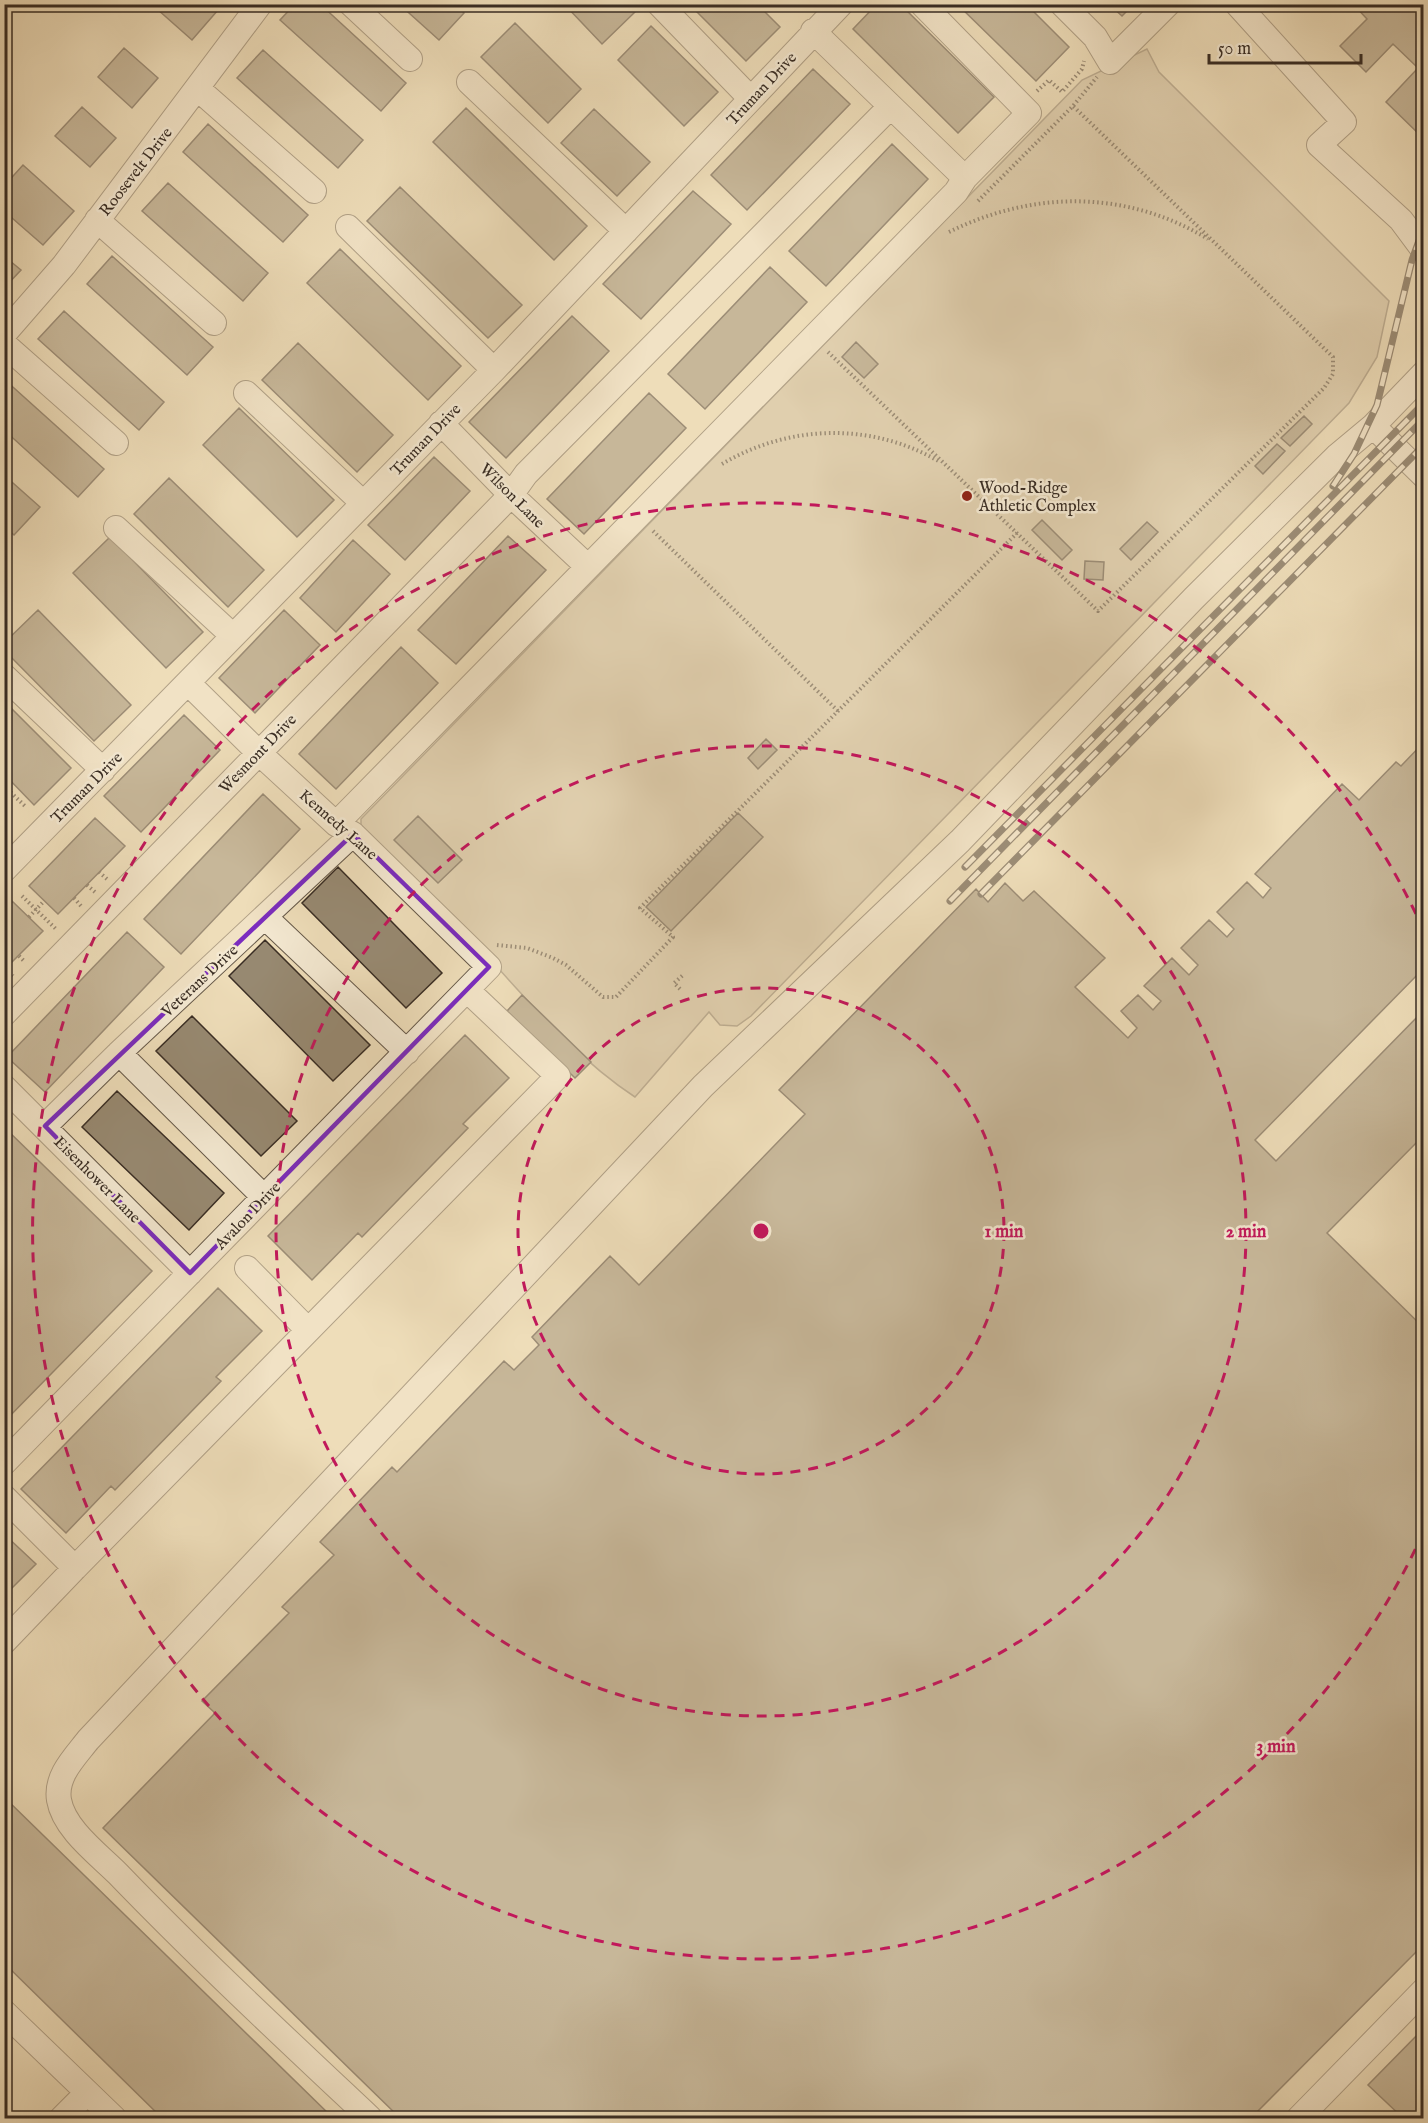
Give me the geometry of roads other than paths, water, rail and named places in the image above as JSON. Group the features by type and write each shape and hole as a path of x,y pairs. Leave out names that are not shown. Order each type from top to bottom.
{"street":[{"name":"Roosevelt Drive","path":"4,334 64,265 260,4"},
{"path":"351,4 411,59"},
{"path":"659,4 751,99"},
{"name":"Truman Drive","path":"4,870 494,370 813,31 842,4"},
{"name":"Veterans Drive","path":"45,1126 119,1053 266,918 587,566 948,201 964,178 1029,113 922,4"},
{"path":"1062,4 1095,37 1110,62 1168,4"},
{"path":"1237,4 1344,122 1319,145 1401,220 1424,251"},
{"path":"813,31 964,178"},
{"path":"469,82 626,231"},
{"path":"198,89 314,190"},
{"name":"Wesmont Drive","path":"4,1014 511,495 526,474 890,107"},
{"path":"97,220 214,323"},
{"path":"348,227 494,370"},
{"path":"4,344 116,443"},
{"path":"370,2118 156,1914 73,1827 59,1800 59,1787 67,1767 88,1740 703,1086 960,841 1194,598 1337,456 1373,426 1424,373"},
{"path":"246,393 363,503"},
{"name":"Wilson Lane","path":"441,423 511,495 587,566"},
{"path":"1373,426 1424,476"},
{"path":"116,528 233,636"},
{"path":"4,676 103,770"},
{"name":"Kennedy Lane","path":"188,683 258,752 345,829 489,967"},
{"path":"266,918 407,1052"},
{"name":"Avalon Drive","path":"4,1463 489,967"},
{"path":"4,1642 558,1076 467,990"},
{"path":"119,1053 264,1197"},
{"name":"Eisenhower Lane","path":"4,1087 190,1273"},
{"path":"247,1268 308,1330"},
{"path":"4,1497 75,1568"},
{"path":"1299,2118 1424,1990"},
{"path":"4,2012 114,2118"},
{"path":"62,2118 87,2093"}],"railway":[{"path":"1333,486 1354,454 1377,405 1412,260 1424,227"},
{"path":"965,867 1424,403"},
{"path":"950,901 1424,419"},
{"path":"981,894 1424,445"}],"place":[{"name":"Wood-Ridge Athletic Complex","path":"967,496"}]}
